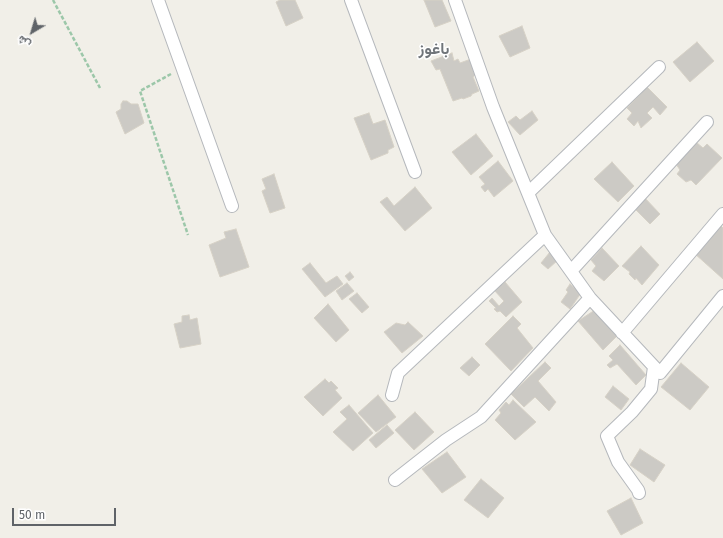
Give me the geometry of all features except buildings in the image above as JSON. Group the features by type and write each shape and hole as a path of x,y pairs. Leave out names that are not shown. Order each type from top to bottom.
{"street":[{"path":"158,0 232,206"},
{"path":"351,0 415,172"},
{"path":"455,0 493,107 545,235 590,298 660,373 723,296"},
{"path":"528,192 659,66"},
{"path":"571,271 707,122"},
{"path":"622,333 723,214"},
{"path":"392,394 398,373 545,235"},
{"path":"395,480 446,440 482,417 590,298"},
{"path":"639,493 618,462 607,436 632,412 651,389 654,367"}],"path":[{"path":"53,0 100,88"},
{"path":"182,68 140,91 188,235"}],"district":[{"name":"باغوز","path":"434,50"}]}
